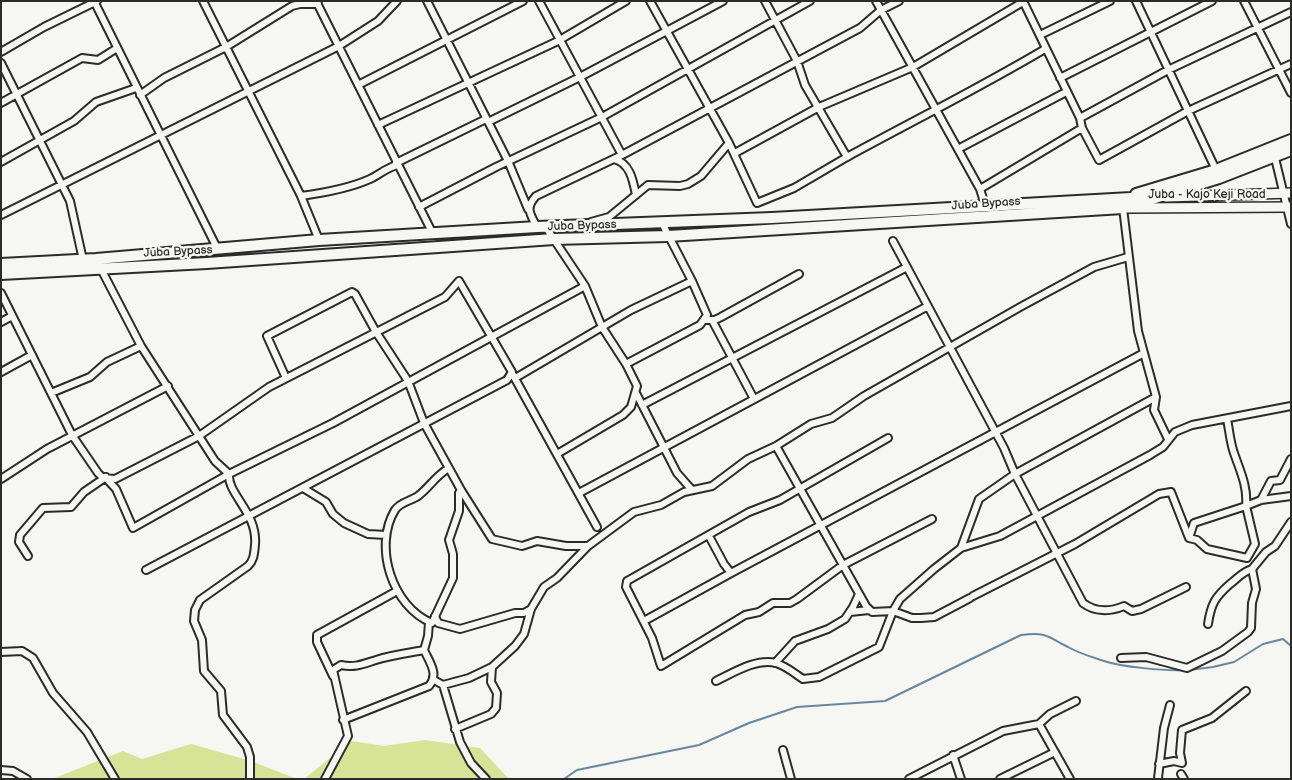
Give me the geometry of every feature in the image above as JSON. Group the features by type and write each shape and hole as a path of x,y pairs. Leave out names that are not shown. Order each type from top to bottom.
{"main road":[{"name":"Juba Bypass","path":"1,274 554,239 668,236 1124,203 1163,197 1291,140"},
{"name":"Juba Bypass","path":"1,264 83,260 319,240 541,226 662,223 985,205 1124,203 1275,158 1291,150"},
{"name":"Juba - Kajo Keji Road","path":"1163,197 1288,193"},
{"name":"Juba - Kajo Keji Road","path":"1124,203 1289,207"}],"street":[{"path":"1,215 339,46 378,21 397,1"},
{"path":"427,1 508,161 528,210 554,239 585,286 602,327 626,364 637,386 631,406 623,415 557,454"},
{"path":"358,85 523,1"},
{"path":"539,1 558,41 580,77 622,155"},
{"path":"378,125 558,41 626,1"},
{"path":"650,1 686,70 735,153 757,203 794,188 1045,49"},
{"path":"301,196 318,194 370,179 382,170 580,77 723,1"},
{"path":"765,1 797,61 799,72 847,158"},
{"path":"418,207 508,161 602,117 810,1"},
{"path":"876,1 980,190 985,205"},
{"path":"528,210 530,203 536,196 622,155 860,28 881,10 899,1"},
{"path":"1040,34 1110,1"},
{"path":"1136,1 1217,174"},
{"path":"1060,78 1212,1"},
{"path":"1244,1 1291,93"},
{"path":"1,52 44,27 95,2 216,248"},
{"path":"204,2 301,196 319,240"},
{"path":"735,153 819,108 913,67 1023,2 1099,160 1188,111 1291,64"},
{"path":"140,95 164,78 226,47 292,6 317,3 396,164 433,234"},
{"path":"1080,118 1168,70 1291,12"},
{"path":"1,103 82,58 98,60 114,50"},
{"path":"1,63 42,141 73,209 83,260"},
{"path":"1,162 42,141 74,121 96,102 136,88"},
{"path":"958,149 1066,92"},
{"path":"980,190 1082,128"},
{"path":"583,224 609,217 643,188 653,184 680,186 688,184 701,176 729,143"},
{"path":"1275,158 1288,193 1291,224"},
{"path":"614,159 621,160 627,167 634,180 636,194"},
{"path":"1124,203 1128,257 1138,331 1156,397 1154,410 1168,439"},
{"path":"662,223 692,281 709,320 754,399"},
{"path":"892,241 996,433 1015,474 1083,603 1090,608 1117,609 1124,606 1132,611 1141,609 1186,588"},
{"path":"443,686 469,678 492,667 515,646 524,634 531,609 544,587 557,578 588,546 634,512 661,505 684,492 712,486 748,459 776,446 811,424 832,418 864,396 1094,267 1128,257"},
{"path":"96,259 140,346 168,386 183,414 215,461 229,474"},
{"path":"642,405 907,267"},
{"path":"626,364 799,274"},
{"path":"1,293 72,435 98,473 103,478 115,479 199,436 269,387 445,297 459,281 514,374 598,527"},
{"path":"146,570 507,380 514,374 631,310 692,281"},
{"path":"98,473 106,477 116,489 133,528 229,474 333,423 585,286"},
{"path":"286,378 266,336 352,292 408,381 424,422 449,468 492,539 522,546 537,541 566,546 588,546"},
{"path":"579,493 928,306"},
{"path":"1,322 12,316"},
{"path":"51,393 90,377 107,362 140,346"},
{"path":"644,620 1144,353"},
{"path":"1,372 32,355"},
{"path":"1,479 72,435 168,386"},
{"path":"636,393 682,480 692,490"},
{"path":"961,548 979,499 1015,474 1156,397"},
{"path":"716,681 754,664 775,663 789,669 803,679 819,677 879,647 892,611 907,592 961,548 1000,536 1150,455 1163,447 1175,432 1192,425 1291,406"},
{"path":"1227,419 1233,450 1242,470 1247,496 1246,506 1255,544 1247,558 1244,571"},
{"path":"888,438 780,500 749,512 683,551 661,560 627,581 626,587 644,620 659,656 660,666 745,615 759,612 773,603 790,603 843,565 932,518"},
{"path":"776,446 869,610"},
{"path":"1261,500 1271,482 1280,480 1291,459"},
{"path":"343,720 429,686 434,680 435,673 424,650 428,636 428,622 397,591 388,566 386,535 395,509 418,496 435,476 449,468"},
{"path":"229,474 228,481 250,515 256,536 253,561 200,600 195,610 194,621 202,640 204,671 221,691 222,715 246,747 250,757 250,779"},
{"path":"28,556 19,542 20,535 39,511 43,508 71,507 84,492 106,477"},
{"path":"302,488 326,502 333,514 344,523 368,534 386,535"},
{"path":"428,622 432,623 453,578 452,554 449,540 461,506 459,493 462,490"},
{"path":"850,612 869,610 877,613 892,611 912,618 934,616 1058,553 1159,494 1171,492 1189,538"},
{"path":"1189,538 1194,523 1261,500 1291,496"},
{"path":"1208,624 1210,609 1220,591 1244,571 1252,569 1266,552 1275,546 1291,522"},
{"path":"709,536 731,573"},
{"path":"1189,538 1197,540 1207,549 1247,558"},
{"path":"1121,658 1146,657 1187,668 1222,652 1251,628 1252,604 1256,589 1252,569"},
{"path":"334,677 316,642 317,635 397,591"},
{"path":"775,663 794,641 828,629 845,619 859,594"},
{"path":"435,616 438,623 460,629 515,613 524,613 531,609"},
{"path":"325,779 348,736 333,670 341,665 350,667 364,665 376,660 424,650"},
{"path":"1,652 22,651 33,658 53,693 87,732 115,779"},
{"path":"455,730 491,714 496,708 496,693 491,682 492,667"},
{"path":"434,680 443,686 455,730 471,763 486,779"},
{"path":"1159,764 1174,761 1182,763 1180,753 1182,730 1212,718 1246,691"},
{"path":"909,779 1003,731 1039,724 1050,714 1076,701"},
{"path":"1158,778 1164,728 1170,705"},
{"path":"1039,724 1070,779"},
{"path":"783,750 791,779"},
{"path":"1000,779 1055,752"},
{"path":"953,755 961,779"},
{"path":"1,770 13,771 26,779"}],"green space":[{"path":"425,740 480,748 509,779 304,779 351,741 384,746"},
{"path":"191,744 251,761 297,779 52,779 123,751 142,759"}],"waterway":[{"path":"564,779 577,770 699,745 749,723 797,707 885,701 1021,635 1037,634 1046,636 1076,651 1121,665 1184,670"},
{"path":"1189,670 1234,662 1263,644 1283,639 1291,646"}]}
